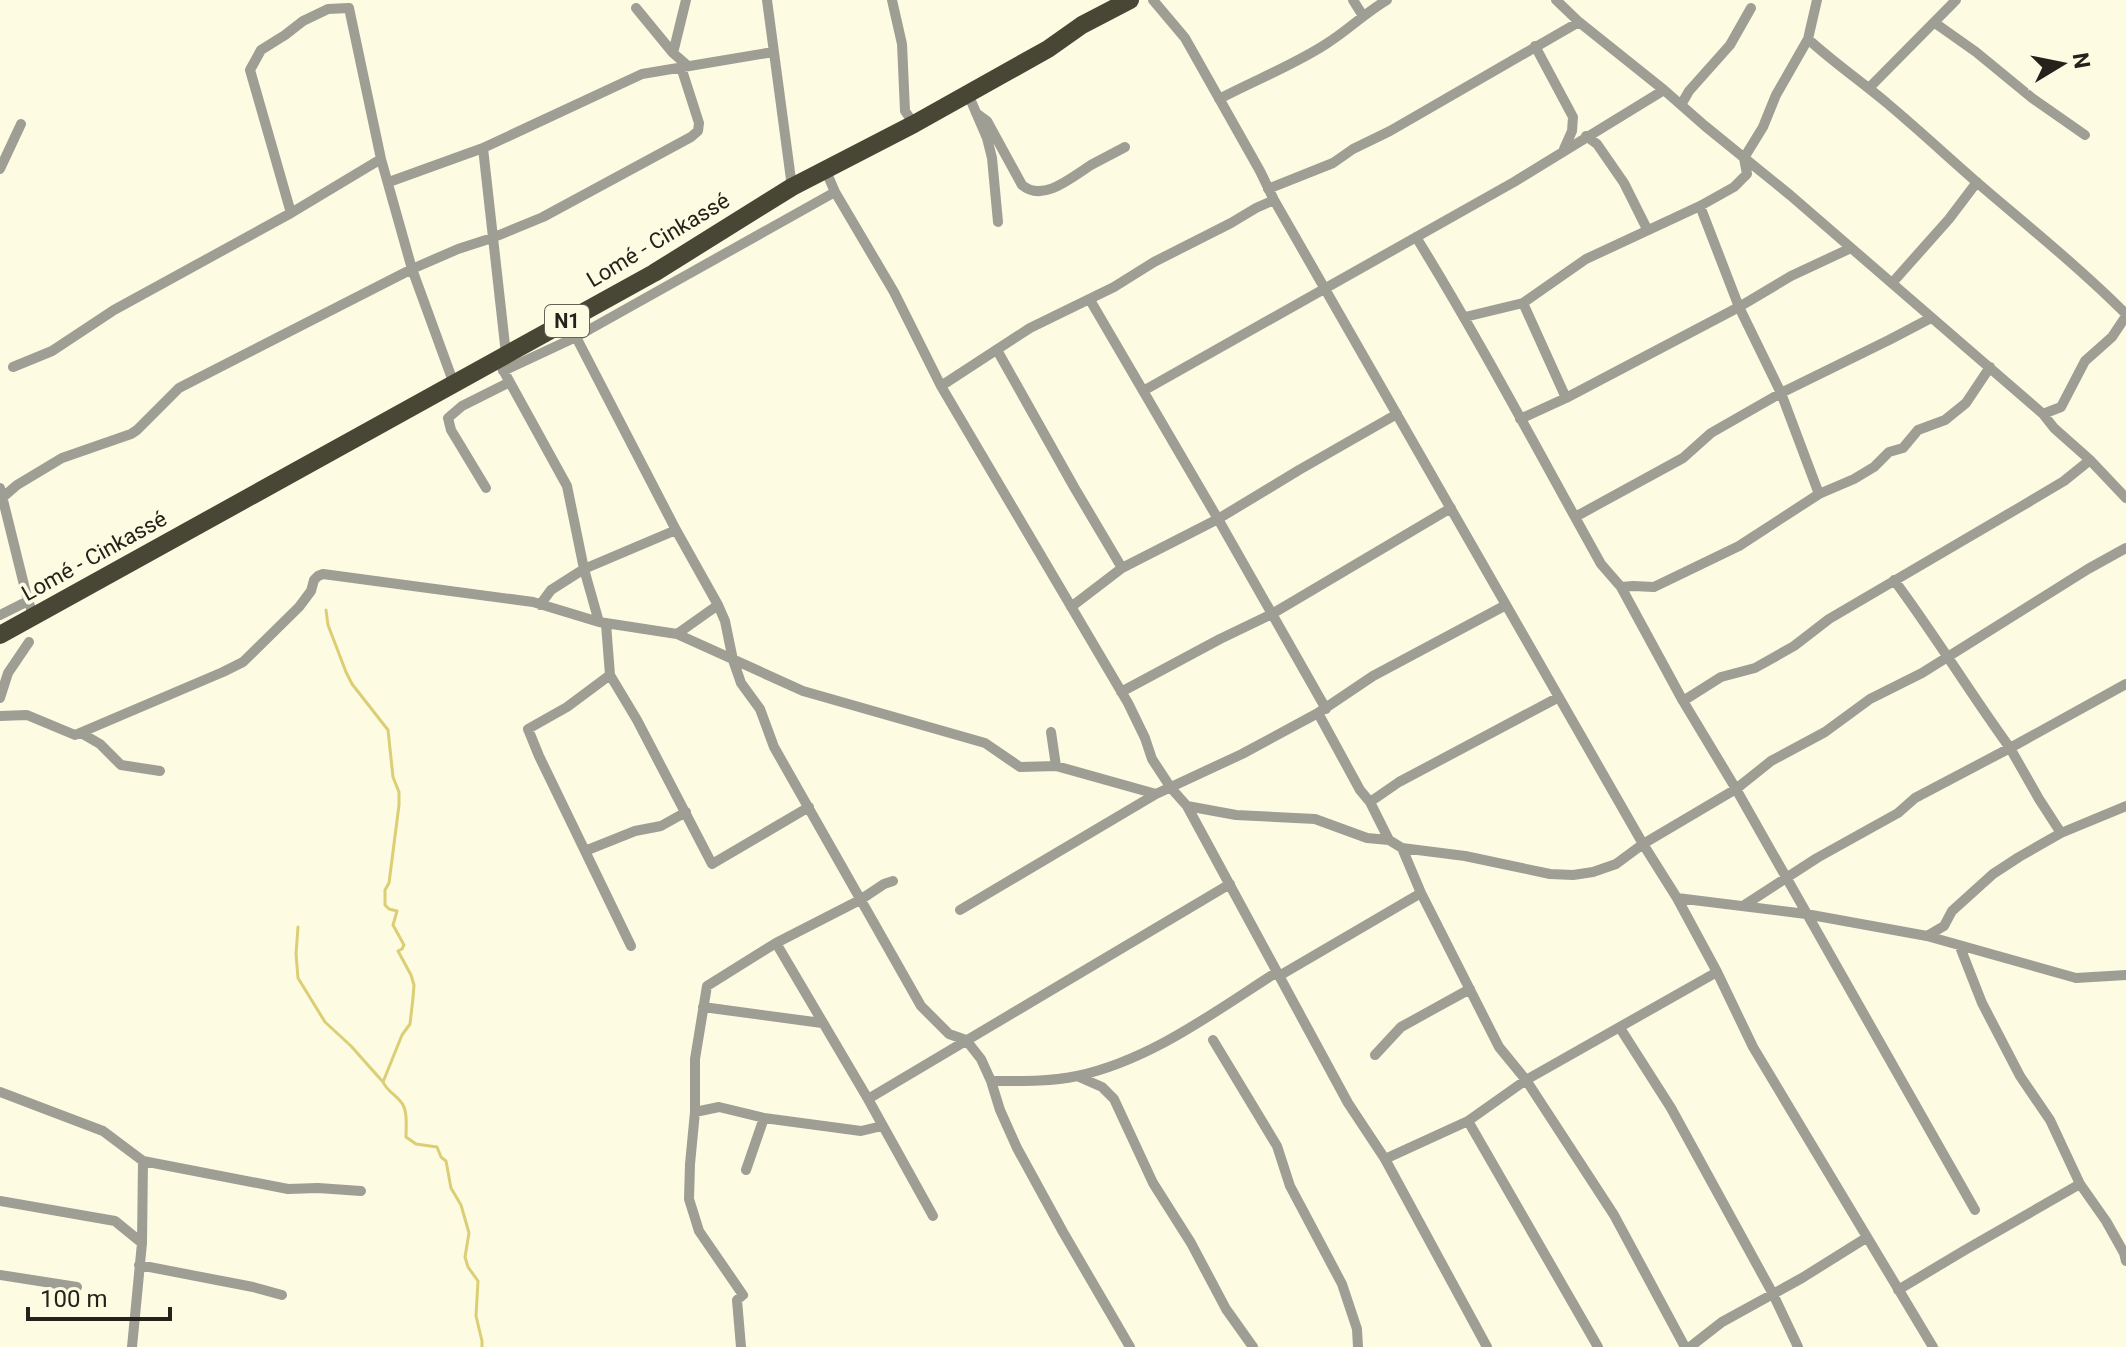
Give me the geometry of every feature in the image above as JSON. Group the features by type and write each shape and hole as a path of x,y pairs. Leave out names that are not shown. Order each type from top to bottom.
{"highway":[{"name":"Lomé - Cinkassé","path":"0,635 31,608 454,384 502,362 792,187 914,124 1130,0"}],"street":[{"path":"673,53 686,0"},
{"path":"767,0 792,187"},
{"path":"892,0 902,44 905,111 914,124"},
{"path":"1153,0 1185,38 1274,200 1643,844 1677,898 1753,1047 1933,1347"},
{"path":"1353,0 1363,16"},
{"path":"1219,99 1304,57 1387,0"},
{"path":"1556,0 1893,282 2043,414 2054,428 2124,492"},
{"path":"1465,317 1523,303 1586,259 1734,187 1747,174 1744,158 1808,39 1817,0"},
{"path":"1869,88 1956,0"},
{"path":"291,213 250,70 261,50 303,21 328,9 349,8 381,159 412,269 454,384"},
{"path":"0,615 31,608 1,493 62,458 131,434 179,388 412,269 543,217 698,131 699,123 685,67 636,8"},
{"path":"1681,105 1689,91 1730,45 1751,8"},
{"path":"1268,189 1333,163 1579,22"},
{"path":"1935,23 2085,135"},
{"path":"1808,39 1921,131 2096,284 2126,315 2112,337 2085,361 2061,407 2043,414"},
{"path":"1535,46 1573,117 1572,131 1562,151"},
{"path":"389,182 483,148 642,74 773,52"},
{"path":"1143,391 1514,182 1664,90"},
{"path":"968,94 992,158 998,222"},
{"path":"976,113 987,121 1022,185 1028,190 1046,190 1062,183 1125,147"},
{"path":"0,169 21,124"},
{"path":"1586,136 1597,144 1624,183 1647,229"},
{"path":"483,148 502,362 508,383 567,486 584,569 602,623 610,675 712,864 809,807"},
{"path":"13,367 52,351 114,310 291,213 381,159"},
{"path":"825,169 835,192 894,292 941,386 1121,692 1145,738 1152,759 1187,806 1348,1103 1385,1159 1487,1347"},
{"path":"1893,282 1977,182"},
{"path":"502,362 576,337 835,192"},
{"path":"941,386 1030,328 1090,300 1154,262 1274,200"},
{"path":"1700,206 1739,307 1781,393 1819,494"},
{"path":"1416,237 1465,317 1601,564 1621,587 1683,701 1975,1210"},
{"path":"1520,419 1739,307 1791,276 1851,248"},
{"path":"654,273 655,293"},
{"path":"1090,300 1272,614 1360,790 1370,802 1389,840"},
{"path":"1523,303 1566,398"},
{"path":"1575,517 1683,458 1711,433 1781,393 1931,318"},
{"path":"576,337 718,605 741,683 764,718 774,747 921,1006 949,1034 966,1040 981,1059 1017,1148 1130,1347"},
{"path":"997,350 1122,568"},
{"path":"1621,587 1654,587 1739,546 1819,494 1854,479 1874,467 1889,452 1903,448 1918,430 1945,420 1966,403 1990,367"},
{"path":"486,488 451,430 448,418 462,406 508,383"},
{"path":"1071,607 1122,568 1218,519 1397,414"},
{"path":"1683,701 1721,677 1755,668 1794,646 1829,619 2064,481 2090,460"},
{"path":"1121,692 1272,614 1451,508"},
{"path":"540,605 551,590 584,569 676,530"},
{"path":"1187,806 1236,815 1315,819 1367,838 1389,840 1402,848 1465,856 1550,874 1593,872 1616,864 1643,844 1736,789 1771,761 1825,732 1870,699 1922,673 2126,548"},
{"path":"0,716 27,715 75,735 223,672 243,662 299,607 311,591 314,580 323,574 474,593 540,605 602,623 677,634 803,691 985,743 1020,767 1056,766 1156,794"},
{"path":"1894,580 2010,748 2061,833"},
{"path":"677,634 718,605"},
{"path":"960,910 1156,794 1242,754 1322,711 1373,676 1506,605"},
{"path":"0,698 8,673 29,642"},
{"path":"610,675 567,707 528,729 631,946"},
{"path":"1743,907 1817,858 1898,813 1915,798 2126,684"},
{"path":"1370,802 1399,782 1559,697"},
{"path":"1051,732 1056,766"},
{"path":"81,733 100,744 121,765 160,771"},
{"path":"1927,936 1944,926 1952,911 1993,874 2019,857 2061,833 2125,809"},
{"path":"585,851 635,831 661,826 686,812"},
{"path":"1402,848 1421,893 1499,1047 1526,1080 1614,1215 1687,1347 1722,1322 1866,1238"},
{"path":"741,1347 737,1300 743,1295 699,1231 689,1199 695,1059 707,986 776,943 893,881"},
{"path":"868,1099 1230,884"},
{"path":"991,1081 1039,1081 1077,1076 1150,1050 1421,893"},
{"path":"1677,898 1806,914 1927,936 2076,978 2126,975"},
{"path":"776,943 933,1216"},
{"path":"1960,947 1982,1003 2020,1076 2050,1120 2080,1184 2106,1221 2126,1261"},
{"path":"1385,1159 1468,1121 1526,1080 1717,972"},
{"path":"1375,1055 1401,1027 1470,989"},
{"path":"703,1007 822,1023"},
{"path":"1620,1028 1671,1108 1773,1294 1798,1347"},
{"path":"1213,1040 1277,1146 1290,1186 1342,1284 1357,1329 1358,1347"},
{"path":"1077,1076 1102,1087 1114,1099 1153,1183 1191,1243 1226,1309 1253,1347"},
{"path":"0,1092 103,1131 143,1161 288,1189 361,1191"},
{"path":"695,1112 719,1107 764,1118 861,1131 882,1126"},
{"path":"746,1170 764,1118"},
{"path":"1468,1121 1598,1347"},
{"path":"132,1347 142,1243 143,1161"},
{"path":"1898,1290 2080,1184"},
{"path":"0,1201 115,1221 142,1243"},
{"path":"139,1265 282,1295"},
{"path":"0,1275 77,1287"}],"waterway":[{"path":"326,610 328,625 352,684 388,730 393,777 399,792 385,905 397,911 393,925 404,945 398,951 414,985 410,1024 402,1035 383,1082 405,1109 406,1137 416,1144 437,1147 446,1161 451,1188 461,1205 469,1233 465,1257 478,1281 476,1316 482,1347"},
{"path":"298,927 298,978 325,1022 383,1082"}]}
